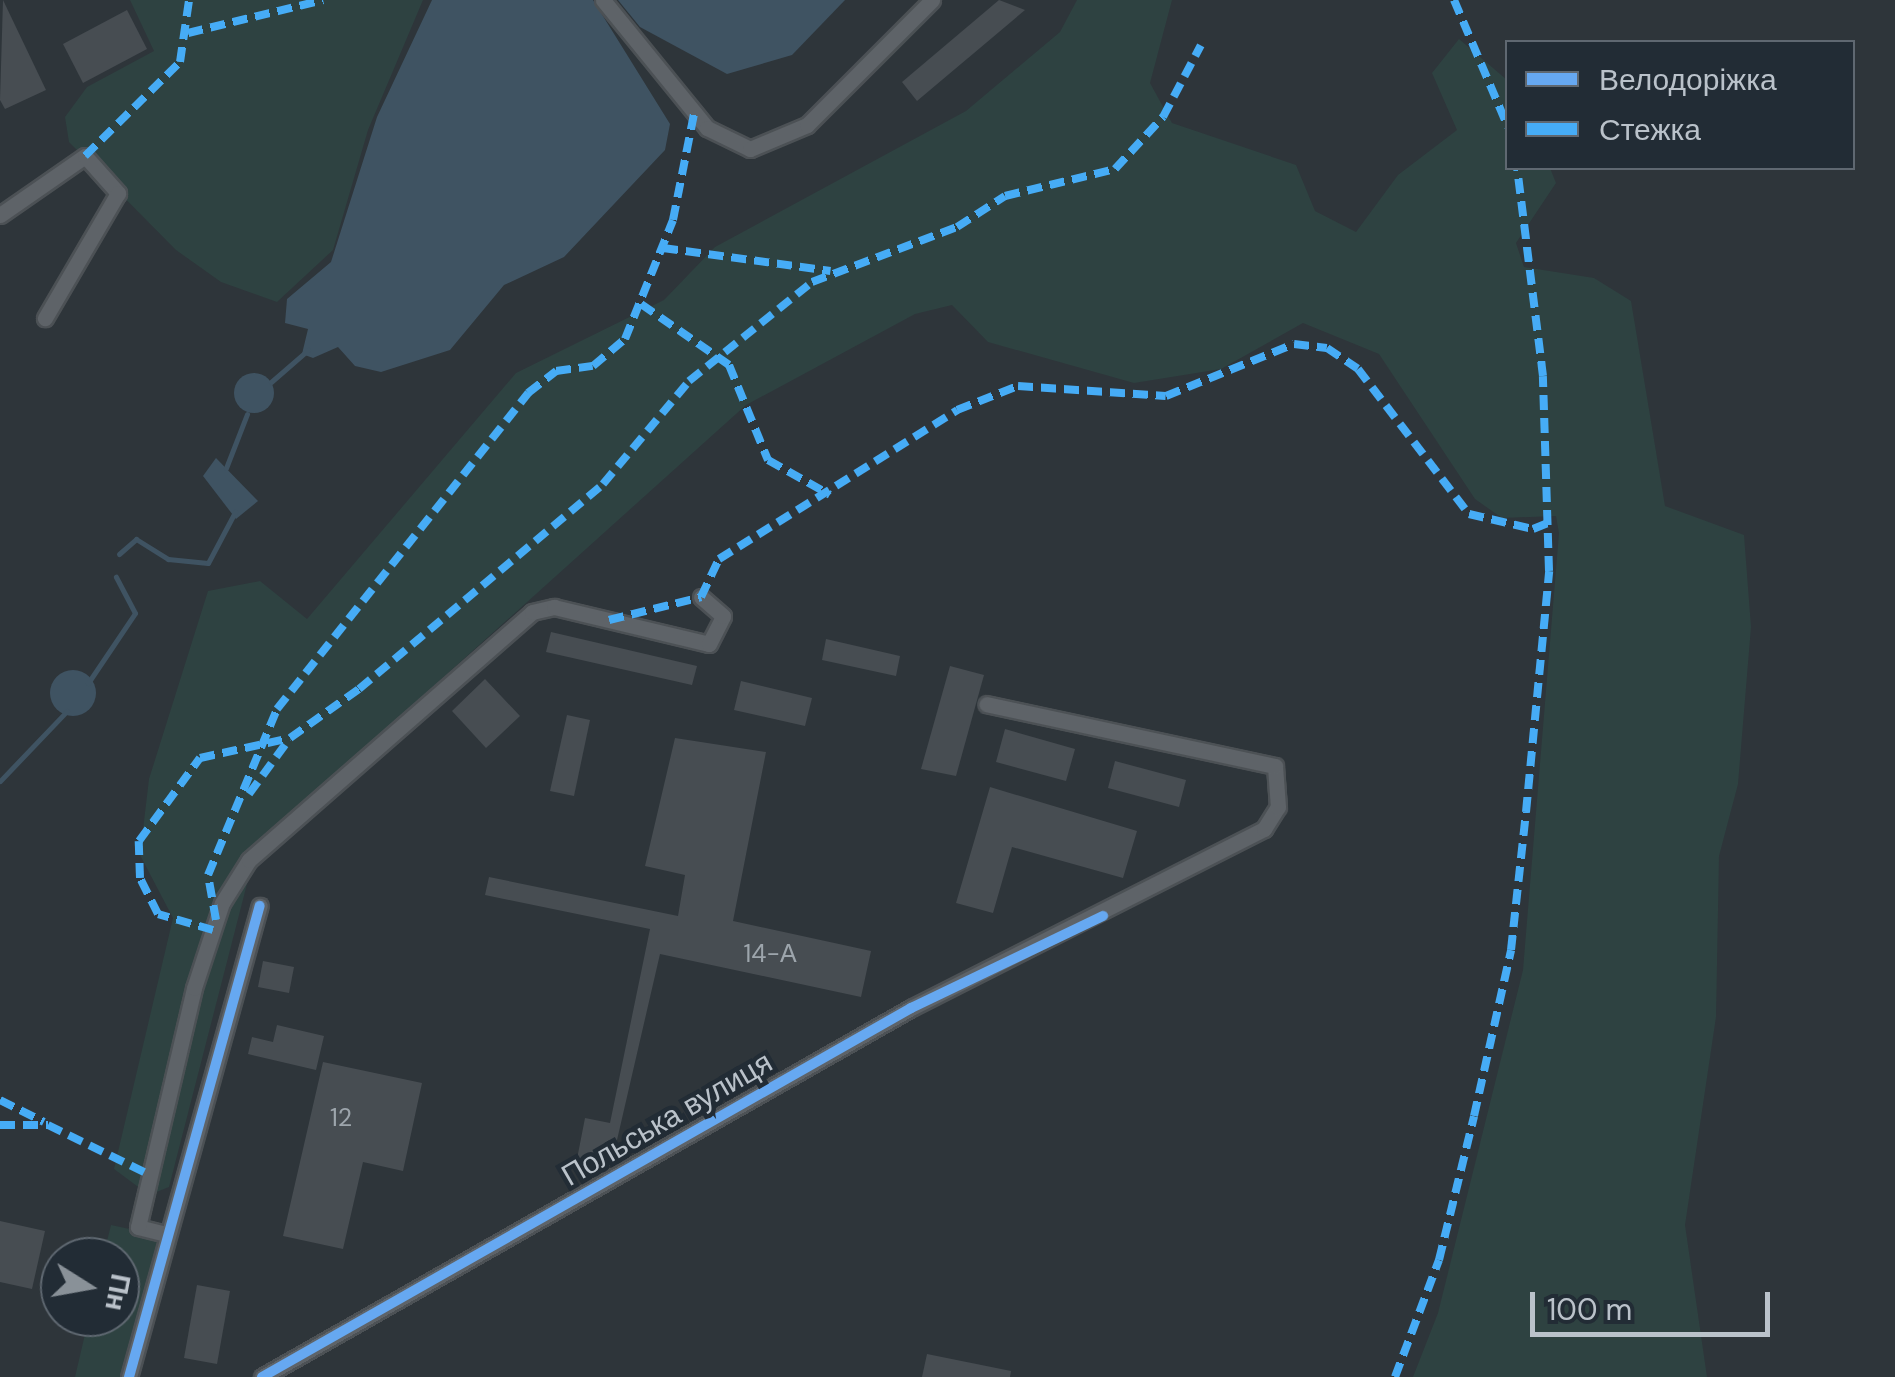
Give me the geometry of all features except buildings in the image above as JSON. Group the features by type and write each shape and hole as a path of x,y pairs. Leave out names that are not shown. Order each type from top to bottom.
{"street":[{"path":"603,0 707,128 750,150 807,125 932,0"},
{"path":"0,215 85,156 118,192 45,318"},
{"path":"166,1234 138,1227 194,988 222,902 249,860 532,612 554,607 709,644 723,616 701,597"},
{"name":"Польська вулиця","path":"262,1377 910,1008 1103,916 1264,829 1278,808 1275,766 987,704"},
{"path":"129,1377 260,906"}],"green space":[{"path":"130,0 423,0 368,130 333,250 277,302 221,282 176,250 69,142 65,117 87,87 154,51"},
{"path":"1077,0 1172,0 1150,83 1172,123 1296,165 1315,211 1356,232 1398,175 1457,130 1432,73 1459,39 1505,78 1505,170 1551,170 1556,183 1516,243 1524,267 1594,278 1631,301 1665,506 1744,535 1751,627 1738,784 1719,856 1716,1017 1685,1225 1707,1377 1413,1377 1438,1313 1523,970 1559,533 1556,516 1502,518 1475,499 1379,354 1303,323 1221,369 1134,383 988,342 952,305 915,314 746,405 257,845 169,1187 149,1195 114,1169 173,918 140,855 149,779 208,591 260,581 307,619 516,373 664,300 715,247 966,111 1060,32"},
{"path":"111,1225 162,1236 140,1320 140,1237 108,1237"},
{"path":"84,1337 135,1337 125,1377 75,1377"}],"water":[{"path":"432,0 593,0 670,124 665,150 564,257 504,285 450,350 381,372 355,366 338,347 313,358 302,354 308,329 285,323 287,299 331,262 377,117"},
{"path":"618,0 845,0 792,55 727,74 640,27"},
{"path":"254,373 268,379 274,393 268,407 254,413 240,407 234,393 240,379"},
{"path":"216,458 258,501 236,519 203,476"},
{"path":"73,670 89,677 96,693 89,709 73,716 57,709 50,693 57,677"}],"waterway":[{"path":"271,382 308,350"},
{"path":"226,468 247,414"},
{"path":"119,554 136,539 168,559 208,563 235,512"},
{"path":"88,683 135,613 116,577"},
{"path":"0,781 67,711"}],"marked path":[{"path":"85,156 180,62 189,0"},
{"path":"188,33 323,0"},
{"path":"1454,0 1505,120"},
{"path":"213,930 158,914 140,878 139,841 200,758 290,738 359,689 603,484 689,381 812,282 957,227 1005,196 1115,169 1163,117 1201,45"},
{"path":"216,920 208,875 277,709 528,393 556,371 593,366 625,339 673,220 694,114"},
{"path":"1395,1377 1439,1260 1474,1116 1511,950 1526,812 1549,571 1543,376 1517,170"},
{"path":"663,248 830,271"},
{"path":"641,304 729,365 768,460 830,495"},
{"path":"609,620 701,597 719,559 957,410 1018,386 1166,396 1294,344 1327,348 1358,369 1469,514 1533,529 1548,523"},
{"path":"249,794 290,738"},
{"path":"0,1100 44,1122"},
{"path":"0,1125 48,1125 150,1175"}],"cycle path":[{"path":"129,1377 260,906"},
{"path":"262,1377 911,1008 1103,916"}]}
